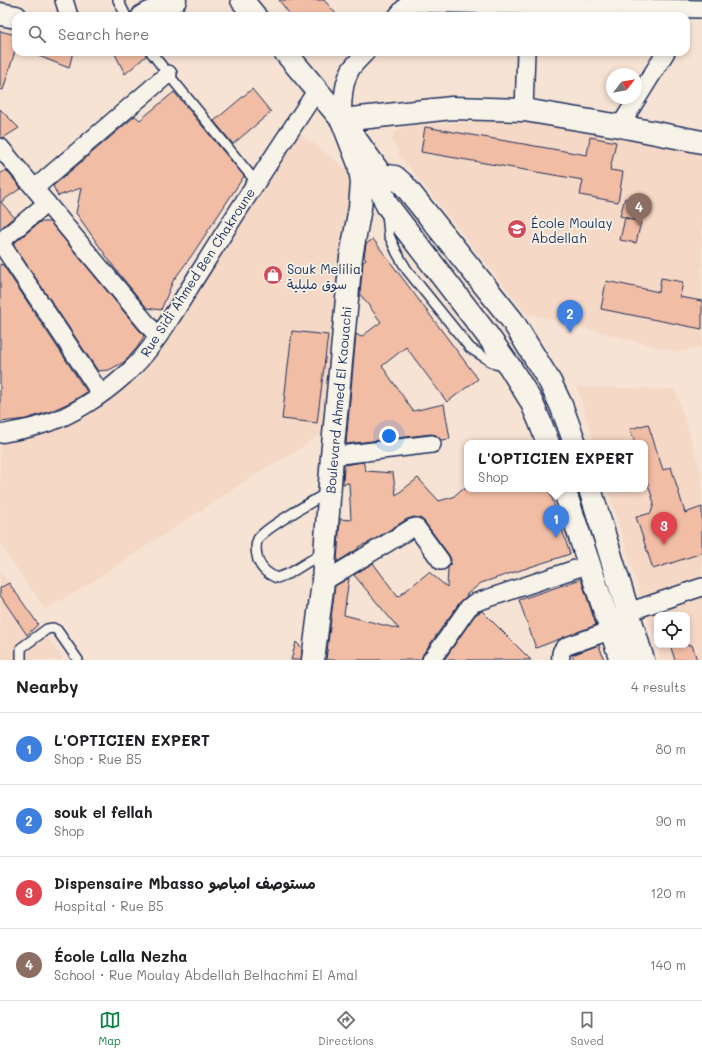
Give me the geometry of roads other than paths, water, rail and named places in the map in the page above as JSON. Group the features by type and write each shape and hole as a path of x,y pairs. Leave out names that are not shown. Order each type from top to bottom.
{"main road":[{"path":"153,12 175,0"},
{"path":"242,0 252,12"},
{"path":"0,14 12,16"},
{"path":"288,56 342,120 381,175 382,193 387,205 484,330 510,367 531,401 547,440"},
{"path":"342,120 452,108 524,110 620,126 702,142"},
{"name":"Boulevard Ahmed El Kaouachi","path":"313,660 323,582 332,456 350,257 360,208 362,182 359,164 342,120"},
{"path":"381,175 395,177 404,185 512,320 550,382 561,405 574,440"},
{"path":"565,492 621,660"},
{"path":"591,492 643,660"}],"street":[{"path":"64,0 68,12"},
{"path":"400,12 409,1 527,7 695,9"},
{"path":"342,120 343,93 346,81 351,69 362,56"},
{"path":"524,110 526,56"},
{"path":"620,126 664,56"},
{"path":"35,188 168,74"},
{"name":"Rue Sidi Ahmed Ben Chakroune","path":"0,434 59,419 101,394 133,368 158,337 256,182 317,90"},
{"path":"0,147 158,337"},
{"path":"47,203 0,242 101,394"},
{"path":"332,456 432,444"},
{"path":"323,582 416,527 442,561"},
{"path":"431,660 468,608 474,603 590,564"},
{"path":"628,612 702,587"},
{"path":"561,660 560,654 562,649 567,646 612,630"}],"lane":[{"path":"118,0 124,12"},
{"path":"154,56 256,182"},
{"path":"325,551 290,573 277,578 267,574 259,560 256,549 258,539 270,528 330,491"},
{"path":"21,660 21,648 47,629 53,628 57,630 78,660"}],"place":[{"name":"École Lalla Nezha","path":"639,226"},
{"name":"École Moulay Abdellah","path":"517,229"},
{"name":"Souk Melilia سوق مليلية","path":"273,275"},
{"name":"souk el fellah","path":"570,333"},
{"name":"L'OPTICIEN EXPERT","path":"556,538"},
{"name":"Dispensaire Mbasso مستوصف امباصو","path":"664,545"}]}
